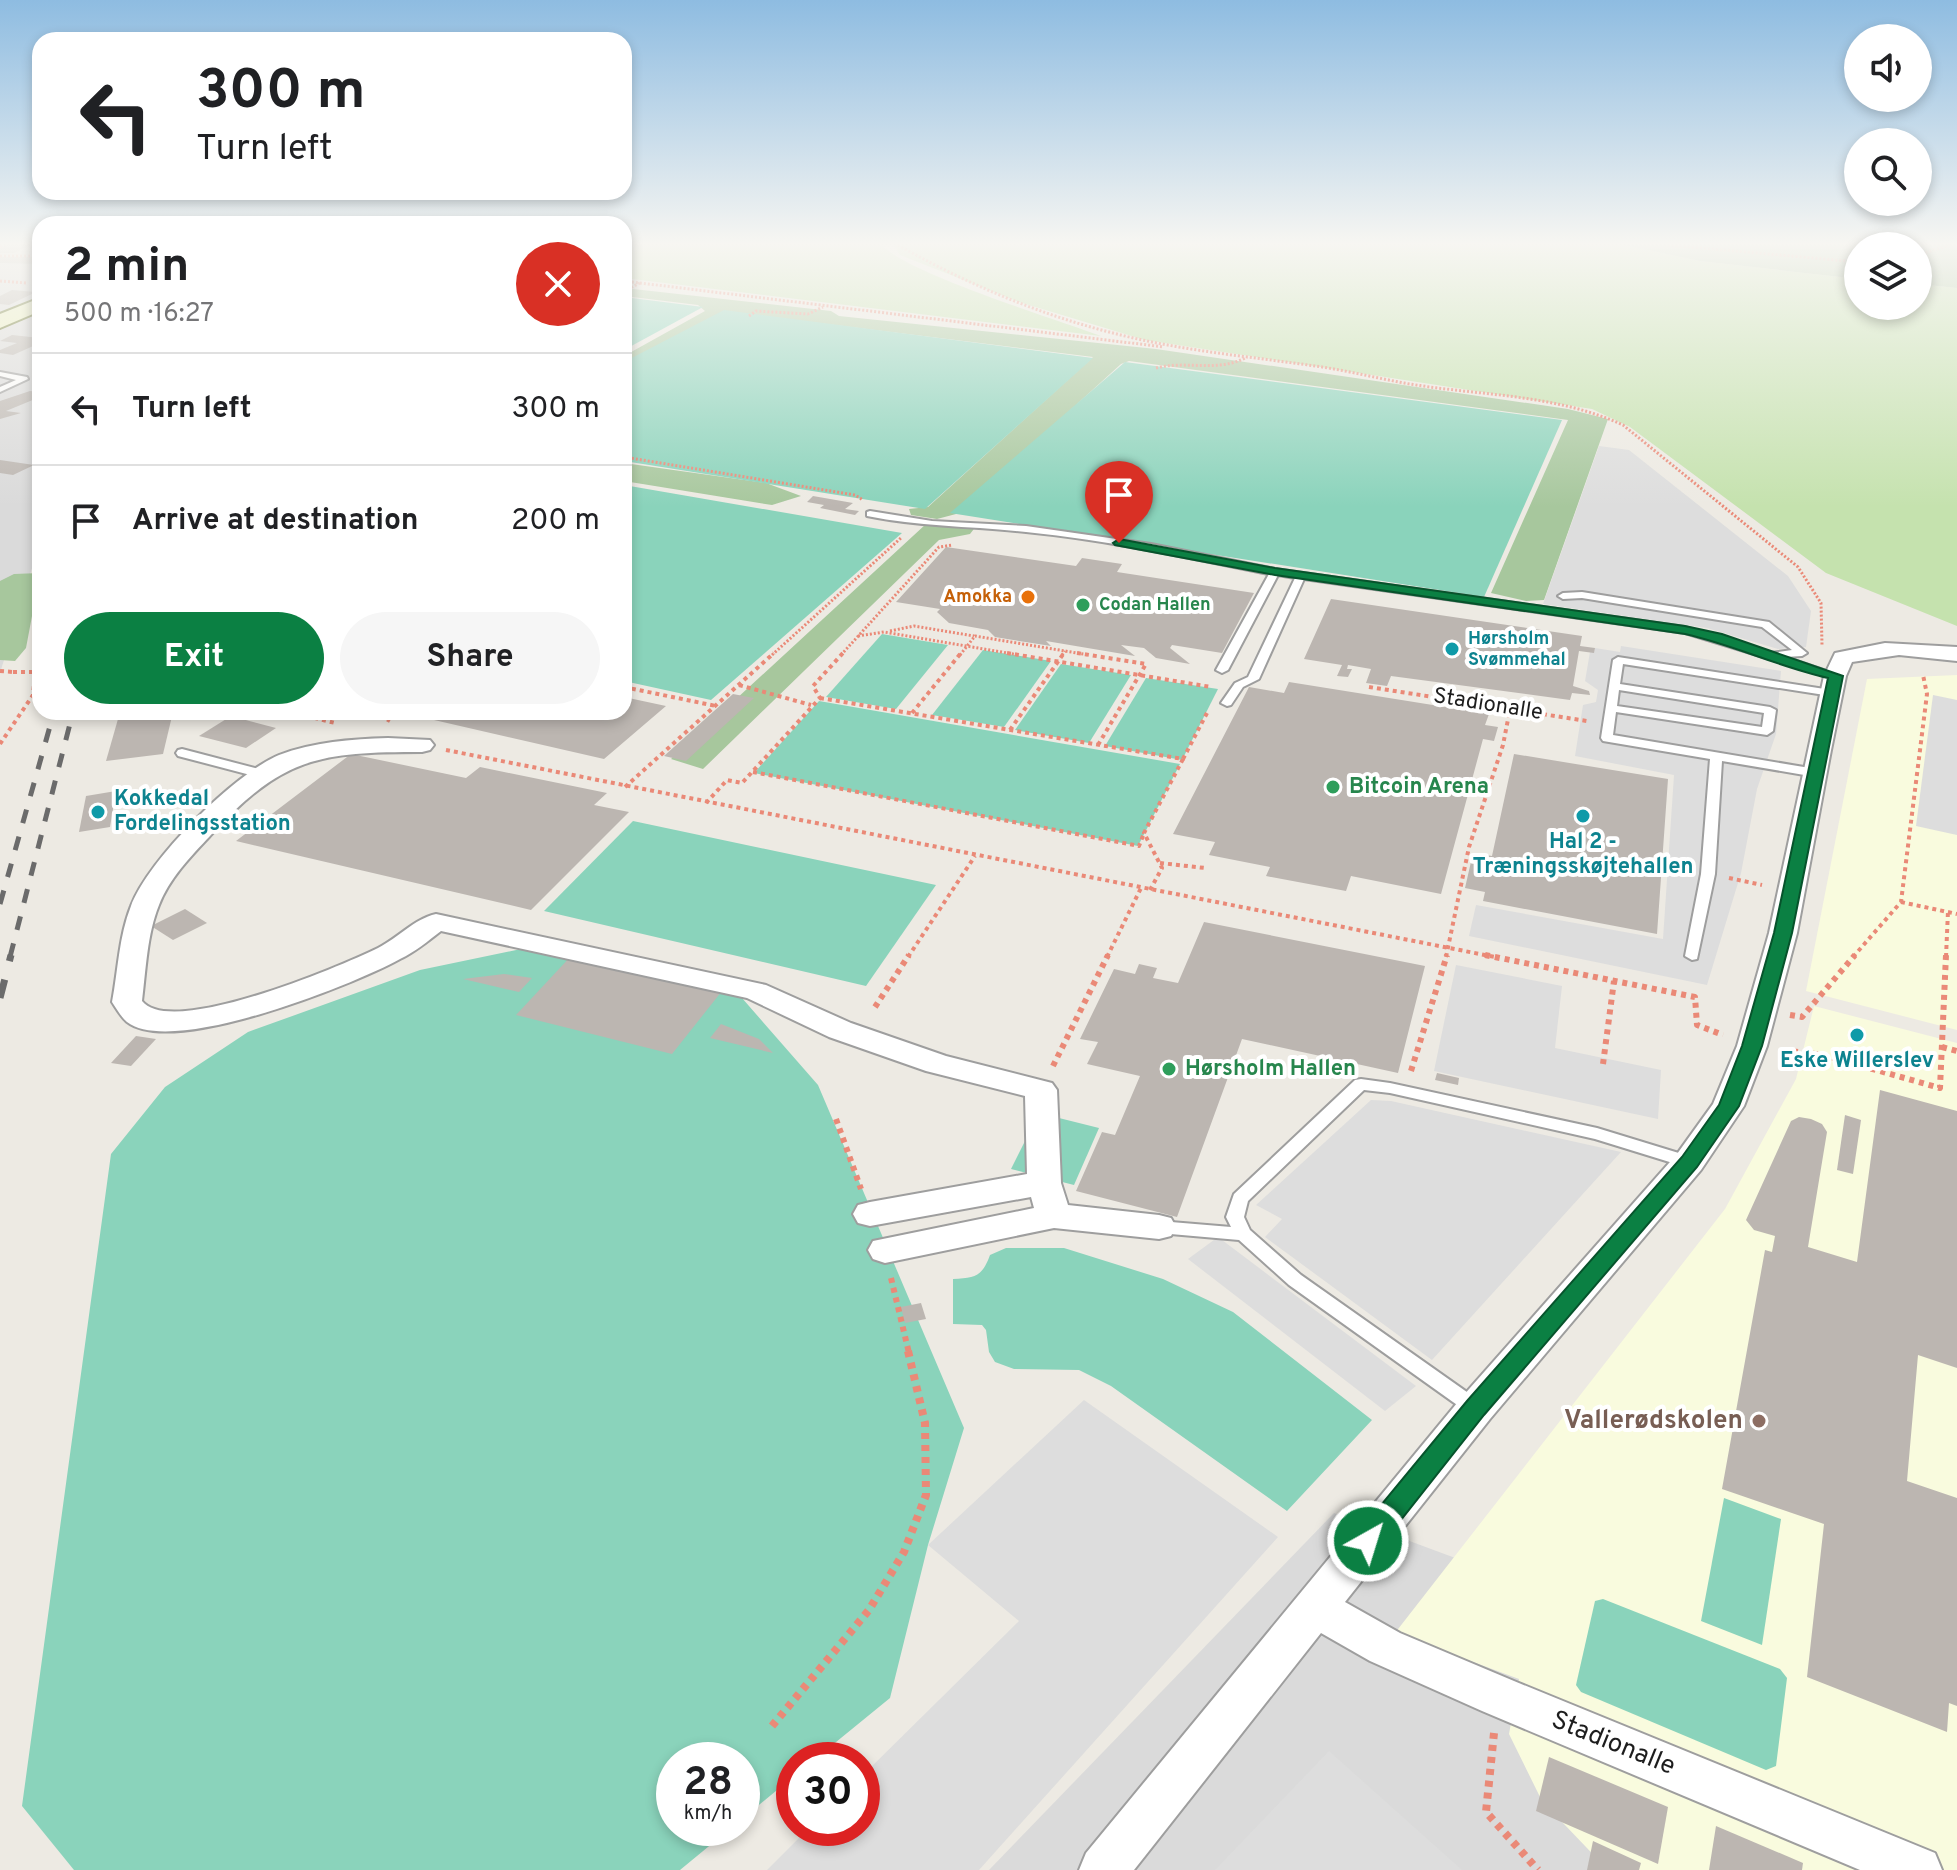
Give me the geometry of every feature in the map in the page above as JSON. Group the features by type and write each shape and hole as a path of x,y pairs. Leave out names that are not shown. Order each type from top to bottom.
{"street":[{"path":"1103,1870 1476,1408 1689,1162 1728,1106 1752,1046 1791,892 1833,684 1843,658 1862,651 1907,650 1957,654"},
{"path":"422,745 351,746 285,761 188,841 146,902 127,1002 138,1016 163,1023 207,1020 320,983 391,953 436,922 756,991 840,1030 937,1064 1041,1090 1044,1183 1054,1216"},
{"path":"870,1214 1044,1183"},
{"path":"885,1250 1054,1216 1159,1227"},
{"name":"Stadionalle","path":"1314,1607 1385,1647 1918,1870"}],"lane":[{"path":"0,374 24,379 0,390"},
{"path":"879,515 932,524 1026,529 1151,547 1275,572 1685,630 1717,637 1770,656 1833,684"},
{"path":"1222,670 1275,572"},
{"path":"1227,703 1239,685 1253,679 1301,575"},
{"path":"1563,596 1582,595 1765,624 1802,653 1770,656"},
{"path":"1816,773 1607,738 1618,660 1833,684"},
{"path":"1610,708 1767,731 1769,723 1770,710 1614,686"},
{"path":"182,753 266,775"},
{"path":"1692,956 1708,874 1716,757"},
{"path":"1476,1408 1295,1280 1243,1234 1235,1217 1240,1198 1361,1084 1597,1134 1689,1162"},
{"path":"1159,1227 1243,1234"}],"path":[{"path":"1044,332 1247,357 1570,406 1604,414 1623,425 1798,567 1819,592 1826,619 1821,655 1833,684"},
{"path":"1114,332 1209,352"},
{"path":"1156,368 1166,365 1218,367 1240,363 1247,357"},
{"path":"625,788 907,533 865,526 879,515 855,495 632,458"},
{"path":"820,698 813,686 939,547 964,543 984,534 989,527"},
{"path":"857,636 914,626 1146,664 1098,745"},
{"path":"884,632 1220,688"},
{"path":"912,713 975,636"},
{"path":"1010,730 1065,651"},
{"path":"0,671 32,672"},
{"path":"1761,1010 1802,1017 1901,902 1927,694 1925,677 1918,671"},
{"path":"739,685 812,705"},
{"name":"Stadionalle","path":"1369,687 1608,724"},
{"path":"632,689 716,706"},
{"path":"1,739 32,696"},
{"path":"706,803 727,780 742,783 820,698"},
{"path":"820,698 1183,759"},
{"path":"752,772 1139,846 1214,700"},
{"path":"1405,1091 1449,949 1453,915 1469,847 1503,745 1510,709"},
{"path":"422,745 625,788 1695,997 1697,1025 1752,1046 1823,1055 1940,1088 1948,912"},
{"path":"1144,833 1162,868 1150,890"},
{"path":"875,1007 975,856"},
{"path":"1160,863 1205,868"},
{"path":"1708,874 1791,892"},
{"path":"1041,1090 1141,888"},
{"path":"1901,902 1957,914"},
{"path":"1603,1064 1614,981"},
{"path":"1942,1047 1957,1051"},
{"path":"836,1119 870,1214"},
{"path":"772,1726 869,1610 904,1552 926,1495 925,1423 885,1250"},
{"path":"1498,1696 1486,1812 1538,1870"}],"shaded area":[{"path":"0,332 32,332 32,568 0,673"},
{"path":"1599,446 1629,450 1788,576 1811,611 1806,647 1778,649 1707,628 1543,604"},
{"path":"1621,646 1781,671 1776,734 1757,789 1741,873 1707,985 1469,936 1476,905 1663,939 1674,775 1575,756 1583,705 1596,702 1598,690 1585,681 1590,652 1594,652 1595,648 1620,652"},
{"path":"1957,675 1957,1030 1806,991 1867,679"},
{"path":"1933,695 1957,700 1957,835 1916,826"},
{"path":"1456,965 1562,986 1555,1048 1661,1070 1658,1119 1434,1071"},
{"name":"Vallerødskolen","path":"1814,1006 1957,1043 1957,1870 1608,1870 1542,1801 1509,1734 1519,1679 1395,1633 1725,1209 1796,1079"},
{"path":"1371,1100 1391,1101 1621,1152 1432,1360 1265,1237 1282,1219 1256,1205"},
{"path":"1218,1237 1416,1386 1385,1411 1188,1259"},
{"path":"1084,1400 1278,1537 979,1870 767,1870 791,1846 880,1846 880,1758 1019,1621 928,1545"},
{"path":"1334,1513 1957,1744 1957,1870 989,1870"},
{"path":"1329,1751 1462,1870 1215,1870"}],"green space":[{"path":"632,332 657,332 632,346"},
{"path":"667,332 692,332 632,365 632,352"},
{"path":"681,332 895,332 1093,358 925,509 632,462 632,358"},
{"path":"893,332 995,332 1156,349 1568,409 1608,419 1544,600 1526,601 1491,593 1568,420 1129,361 1121,364 956,514 937,519 911,515 909,509 928,507 1093,357"},
{"path":"1119,332 1957,332 1957,626 1826,573 1630,427 1592,409 1145,340"},
{"path":"1125,362 1562,420 1484,597 950,513"},
{"path":"632,464 766,483 801,496 772,505 632,482"},
{"path":"632,486 902,533 711,700 632,683"},
{"path":"926,524 977,525 970,534 939,540 703,769 671,759"},
{"path":"32,573 32,616 26,648 15,661 0,660 0,581 14,574"},
{"path":"882,634 948,645 896,709 826,697"},
{"path":"983,650 1051,661 1004,727 932,715"},
{"path":"1061,664 1131,675 1089,743 1015,730"},
{"path":"1146,678 1218,689 1182,760 1105,746"},
{"path":"819,701 1180,764 1138,846 754,773"},
{"path":"633,821 936,885 866,986 544,911"},
{"path":"535,946 735,990 818,1085 964,1428 928,1545 890,1698 836,1742 776,1742 776,1791 760,1804 760,1742 656,1742 656,1846 709,1846 680,1870 74,1870 22,1806 111,1154 165,1087 248,1032 420,970"},
{"path":"1039,1113 1099,1128 1074,1185 1011,1169"},
{"path":"1006,1248 1064,1248 1163,1279 1233,1312 1372,1420 1287,1511 1111,1386 1079,1370 1014,1369 995,1362 982,1325 953,1324 953,1279 977,1275 990,1255"},
{"path":"1724,1498 1781,1519 1762,1645 1701,1621"},
{"path":"1603,1599 1780,1669 1787,1678 1776,1766 1766,1770 1581,1692 1576,1685 1595,1601"}],"building":[{"path":"12,335 32,337 32,347 13,355 0,353 0,350 17,343 0,341"},
{"path":"32,391 32,400 6,411 21,413 0,419 0,401"},
{"path":"0,460 32,465 13,475 0,473"},
{"path":"813,496 853,503 845,509 859,511 855,515 820,508 824,505 807,502"},
{"name":"Codan Hallen","path":"946,547 1076,566 1082,558 1122,564 1117,572 1254,593 1222,653 1172,645 1170,648 1190,664 1156,658 1144,648 1121,645 1135,656 1046,641 1051,646 995,637 988,630 949,623 937,612 940,609 896,602"},
{"name":"Hørsholm Svømmehal","path":"1331,599 1582,636 1580,646 1595,648 1594,653 1579,651 1573,686 1589,691 1590,695 1572,693 1570,700 1391,676 1387,686 1366,683 1371,669 1348,665 1347,669 1352,669 1348,677 1337,676 1342,665 1304,659"},
{"name":"Bitcoin Arena","path":"1289,682 1489,714 1485,725 1498,727 1494,741 1483,739 1441,894 1351,876 1346,891 1266,876 1270,867 1209,855 1215,842 1173,834 1249,687 1284,693"},
{"path":"733,694 754,698 686,761 664,756"},
{"path":"632,699 666,706 604,759 434,720 632,720"},
{"path":"118,720 171,720 163,754 106,761"},
{"path":"225,720 246,720 276,728 246,748 199,736"},
{"path":"351,754 466,778 480,767 607,793 594,805 629,812 531,910 236,841"},
{"name":"Hal 2 - Træningsskøjtehallen","path":"1514,754 1668,779 1657,934 1483,901 1485,892 1465,888 1473,853 1492,856"},
{"name":"Kokkedal Fordelingsstation","path":"116,791 110,827 79,832 86,796"},
{"path":"185,909 207,923 173,940 151,926"},
{"name":"Hørsholm Hallen","path":"1204,922 1425,966 1398,1073 1242,1039 1177,1217 1076,1191 1102,1132 1115,1135 1140,1076 1087,1064 1098,1042 1080,1039 1114,969 1135,974 1139,964 1157,968 1153,978 1178,983"},
{"path":"572,955 722,991 672,1054 516,1015"},
{"path":"504,974 532,978 519,992 463,979"},
{"path":"721,1024 759,1039 773,1053 710,1038"},
{"path":"136,1036 156,1039 131,1066 111,1063"},
{"path":"1437,1073 1459,1078 1458,1085 1435,1080"},
{"path":"1880,1090 1957,1111 1957,1368 1918,1355 1907,1481 1957,1498 1957,1706 1949,1703 1947,1732 1807,1677 1824,1524 1722,1489 1765,1250 1772,1252 1775,1236 1754,1230 1746,1220 1791,1121 1799,1117 1811,1119 1822,1124 1827,1132 1808,1247 1857,1262"},
{"path":"1845,1115 1861,1120 1853,1174 1837,1170"},
{"path":"921,1303 926,1319 905,1323 901,1307"},
{"path":"1549,1757 1668,1807 1658,1864 1536,1811"},
{"path":"1716,1826 1803,1863 1802,1870 1709,1870"},
{"path":"1593,1841 1641,1863 1639,1870 1587,1870"}],"railway":[{"path":"0,904 52,720"},
{"path":"10,957 71,720"},
{"path":"0,998 11,955"}],"place":[{"name":"Amokka","path":"1028,597"},
{"name":"Codan Hallen","path":"1083,605"},
{"name":"Hørsholm Svømmehal","path":"1452,649"},
{"name":"Bitcoin Arena","path":"1333,787"},
{"name":"Kokkedal Fordelingsstation","path":"98,812"},
{"name":"Hal 2 - Træningsskøjtehallen","path":"1583,816"},
{"name":"Eske Willerslev","path":"1857,1035"},
{"name":"Hørsholm Hallen","path":"1169,1069"},
{"name":"Vallerødskolen","path":"1759,1421"}],"route":[{"path":"1119,543 1275,572 1685,630 1740,644 1806,669 1835,676 1783,933 1752,1046 1728,1106 1689,1162 1476,1408 1368,1541"}]}
